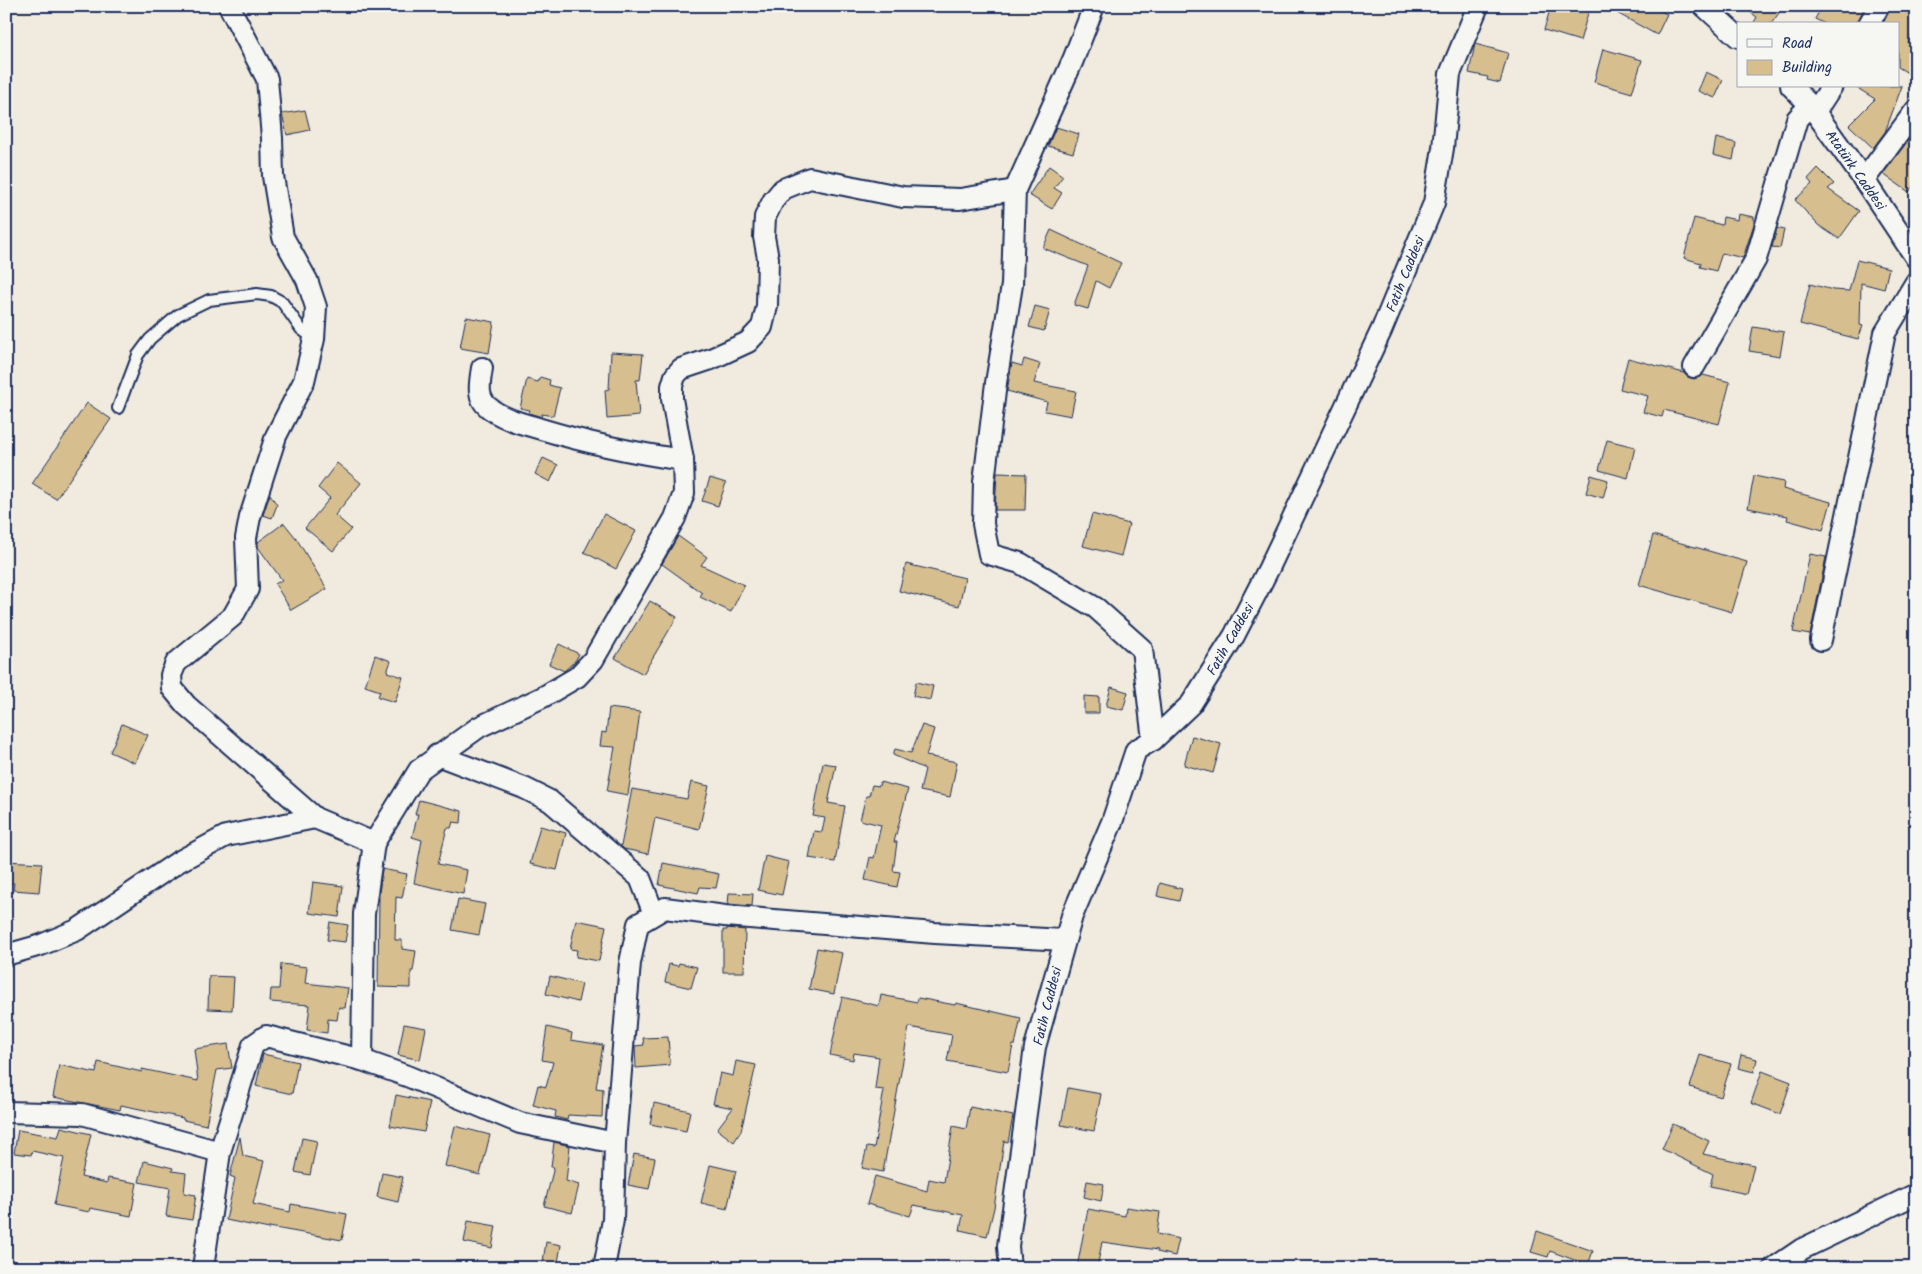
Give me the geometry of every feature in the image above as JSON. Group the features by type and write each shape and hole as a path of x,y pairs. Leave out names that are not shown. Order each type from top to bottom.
{"street":[{"path":"229,6 267,79 273,176 283,237 307,280 316,307 314,339 304,381 276,436 250,517 246,538 248,589 233,616 176,663 171,675 172,688 186,705 314,818 374,843"},
{"path":"1094,6 1073,60 1015,190 1012,285 996,383 984,482 983,524 989,554 1020,563 1096,608 1142,649 1154,740"},
{"name":"Fatih Caddesi","path":"1010,1268 1008,1246 1036,1047 1064,940 1091,868 1112,822 1136,750 1154,740 1191,704 1234,636 1269,568 1382,329 1434,203 1450,74 1478,6"},
{"path":"1704,6 1737,36"},
{"path":"1870,22 1879,6"},
{"name":"Atatürk Caddesi","path":"1793,88 1813,108 1916,258"},
{"path":"1694,367 1756,259 1797,119 1813,108 1830,88"},
{"path":"1864,180 1916,110"},
{"path":"362,1060 364,914 374,843 419,770 437,755 480,727 543,697 577,676 593,660 675,518 684,493 683,460 672,399 674,376 681,369 711,359 748,342 762,327 767,306 768,258 764,236 765,218 773,200 783,189 810,178 903,197 960,199 1015,190"},
{"path":"1821,640 1885,333 1916,282"},
{"path":"482,368 478,388 481,398 488,407 515,422 575,439 683,460"},
{"path":"437,755 524,788 550,801 640,878 654,914"},
{"path":"6,955 41,945 77,930 178,862 226,836 314,818"},
{"path":"604,1268 612,1220 615,1143 630,963 638,924 664,908 725,916 926,932 1064,940"},
{"path":"203,1268 220,1152 254,1045 266,1036 362,1060 407,1076 520,1123 615,1143"},
{"path":"6,1112 82,1114 220,1152"},
{"path":"1774,1268 1802,1249 1916,1194"}],"lane":[{"path":"118,408 138,355 150,339 178,315 209,300 257,294 271,296 282,302 301,329 314,339"}],"building":[{"path":"1551,6 1590,6 1580,41 1544,30"},
{"path":"1604,6 1650,6 1667,14 1657,35"},
{"path":"1741,6 1784,6 1772,22 1754,22 1757,17"},
{"path":"1822,6 1865,6 1858,22 1821,22 1815,19"},
{"path":"1891,6 1916,6 1916,28 1908,43 1916,48 1916,78 1900,68 1900,22 1884,22"},
{"path":"1475,44 1508,53 1500,83 1487,80 1488,77 1469,73"},
{"path":"1603,49 1642,60 1632,93 1594,82"},
{"path":"1706,72 1723,80 1715,98 1698,91"},
{"path":"1902,86 1885,132 1873,148 1849,125 1875,99 1857,88 1900,88"},
{"path":"305,110 310,130 287,135 282,114"},
{"path":"1056,127 1079,134 1073,153 1048,146"},
{"path":"1916,130 1916,182 1909,192 1883,174"},
{"path":"1716,138 1736,143 1733,160 1713,155"},
{"path":"1049,166 1063,176 1054,188 1062,193 1052,209 1029,195"},
{"path":"1818,168 1834,184 1828,189 1859,211 1839,239 1818,225 1795,200 1812,184 1808,179"},
{"path":"1738,214 1754,217 1754,224 1743,258 1722,253 1716,271 1700,267 1701,263 1684,258 1694,218 1722,225 1723,217 1737,220"},
{"path":"1777,228 1784,230 1780,248 1772,247"},
{"path":"1051,230 1121,263 1109,288 1096,281 1088,309 1074,305 1088,266 1043,248"},
{"path":"1857,260 1889,268 1884,289 1861,283 1860,325 1863,326 1858,339 1800,324 1810,284 1833,290 1849,291"},
{"path":"1035,306 1050,310 1044,331 1029,327"},
{"path":"466,317 494,322 489,353 460,348"},
{"path":"1753,327 1784,332 1780,356 1749,351"},
{"path":"611,352 643,354 640,380 636,380 639,416 607,419 605,390 609,389"},
{"path":"1628,358 1684,373 1694,379 1703,375 1730,382 1719,424 1664,410 1662,417 1643,412 1648,396 1620,389"},
{"path":"1024,359 1040,364 1034,383 1076,391 1071,416 1045,411 1047,402 1007,391 1012,363 1022,366"},
{"path":"540,377 550,380 549,385 560,388 553,416 542,414 541,417 529,413 530,410 520,408 527,379 538,382"},
{"path":"87,403 111,419 56,499 32,484"},
{"path":"1607,440 1635,447 1628,478 1599,470"},
{"path":"543,458 558,465 550,482 535,474"},
{"path":"337,463 361,483 335,515 351,529 333,551 305,528 330,498 318,488"},
{"path":"997,473 1026,474 1025,510 995,510"},
{"path":"1591,475 1608,480 1603,498 1586,493"},
{"path":"1754,476 1784,482 1783,489 1831,502 1823,530 1787,520 1788,516 1748,508"},
{"path":"710,478 726,483 718,506 702,501"},
{"path":"270,494 277,505 272,518 263,515"},
{"path":"604,514 636,531 616,569 584,552"},
{"path":"1092,514 1129,524 1121,556 1083,546"},
{"path":"284,523 296,538 327,589 291,610 275,584 282,580 258,547 258,542"},
{"path":"1653,535 1747,562 1732,612 1639,585"},
{"path":"678,536 707,557 701,565 744,585 731,612 700,597 702,593 662,564"},
{"path":"1810,554 1826,557 1810,635 1793,632"},
{"path":"906,564 965,578 959,606 899,591"},
{"path":"650,601 677,617 643,674 615,658"},
{"path":"559,644 579,654 575,661 564,671 549,664"},
{"path":"375,655 391,661 387,672 403,677 395,702 378,697 380,691 365,686"},
{"path":"916,682 933,686 930,700 913,696"},
{"path":"1111,687 1128,692 1123,710 1106,706"},
{"path":"1084,696 1099,697 1099,713 1084,713"},
{"path":"609,708 640,712 628,795 607,791 615,747 600,746 602,732 606,733"},
{"path":"122,724 148,735 135,763 110,752"},
{"path":"922,725 934,729 926,756 957,762 950,797 920,791 925,769 893,755 895,749 911,753"},
{"path":"1192,736 1221,744 1213,773 1184,765"},
{"path":"823,763 836,765 828,803 845,806 835,862 809,858 814,831 822,832 825,818 813,816"},
{"path":"691,782 709,786 699,829 655,818 648,854 624,849 621,846 632,789 687,799"},
{"path":"880,782 908,789 894,842 897,842 893,871 900,872 897,887 865,880 870,857 874,858 881,825 860,820 866,796 869,796 872,785 879,786"},
{"path":"419,800 462,811 461,823 453,822 451,828 447,828 438,864 467,870 463,894 414,883 422,840 412,837 418,814 415,814"},
{"path":"540,826 566,833 557,870 530,864"},
{"path":"765,856 789,862 782,895 758,890"},
{"path":"6,861 42,863 39,892 13,890 14,883 6,883"},
{"path":"663,863 719,874 716,888 700,887 698,893 659,885"},
{"path":"382,869 407,874 402,898 396,897 395,940 402,940 402,949 416,951 413,971 411,971 411,988 378,987 379,894"},
{"path":"313,882 343,886 339,917 309,913"},
{"path":"1160,883 1182,889 1179,901 1157,896"},
{"path":"729,893 753,894 752,906 728,904"},
{"path":"458,899 485,904 479,935 452,930"},
{"path":"576,920 606,926 599,961 576,957 577,950 570,949"},
{"path":"330,922 348,925 345,942 327,940"},
{"path":"727,928 745,930 744,972 723,972 723,930 727,930"},
{"path":"817,948 842,953 834,994 809,989"},
{"path":"679,963 697,967 691,988 665,982 669,964 678,966"},
{"path":"281,964 307,967 305,983 348,988 345,1008 339,1007 337,1020 328,1019 327,1033 307,1030 310,1005 270,1002 271,989 279,989"},
{"path":"209,976 234,977 232,1010 208,1009"},
{"path":"550,976 582,984 578,1002 546,994"},
{"path":"881,995 917,1002 918,998 955,1005 956,1003 1021,1018 1008,1072 947,1061 952,1035 909,1027 883,1172 862,1168 867,1147 874,1148 884,1090 875,1089 879,1057 854,1053 853,1060 830,1055 842,997 879,1006"},
{"path":"404,1024 426,1028 420,1060 398,1055"},
{"path":"547,1027 572,1033 571,1040 603,1045 596,1088 603,1089 602,1117 568,1115 567,1120 555,1117 556,1111 533,1105 538,1085 546,1087 553,1062 542,1060"},
{"path":"668,1037 670,1065 636,1068 635,1046 644,1045 643,1038"},
{"path":"228,1044 232,1068 217,1070 206,1125 183,1120 183,1118 121,1105 120,1110 53,1097 59,1065 96,1073 98,1062 142,1072 142,1069 198,1081 194,1049"},
{"path":"263,1054 298,1062 292,1094 256,1086"},
{"path":"1700,1055 1731,1064 1721,1097 1690,1087"},
{"path":"1741,1055 1757,1059 1754,1072 1738,1068"},
{"path":"736,1061 756,1065 741,1131 734,1142 717,1129 733,1108 713,1104 720,1073 733,1076"},
{"path":"1762,1071 1791,1082 1780,1114 1751,1103"},
{"path":"1068,1088 1101,1094 1094,1131 1061,1125"},
{"path":"396,1095 430,1102 424,1132 390,1126"},
{"path":"654,1103 690,1111 686,1131 650,1124"},
{"path":"970,1107 1013,1116 1008,1142 1004,1141 994,1208 987,1236 960,1230 963,1215 914,1205 910,1216 867,1204 875,1176 927,1191 929,1179 944,1182 953,1126 966,1129"},
{"path":"1673,1124 1709,1141 1703,1154 1754,1165 1747,1194 1710,1186 1713,1174 1662,1149"},
{"path":"455,1126 490,1135 480,1175 445,1166"},
{"path":"61,1127 91,1134 81,1177 107,1183 108,1178 137,1183 131,1216 90,1208 89,1212 54,1205 64,1158 32,1151 31,1155 14,1153 18,1130 58,1137"},
{"path":"240,1137 243,1156 264,1161 253,1204 290,1212 291,1204 347,1214 342,1240 269,1227 269,1229 226,1220 235,1178 230,1176"},
{"path":"302,1138 317,1141 310,1175 295,1172"},
{"path":"554,1142 570,1146 566,1181 579,1185 572,1213 544,1206 554,1167 551,1167"},
{"path":"634,1154 655,1158 649,1189 628,1185"},
{"path":"144,1161 173,1168 172,1171 186,1173 184,1193 196,1195 192,1220 166,1216 170,1188 139,1182"},
{"path":"710,1165 736,1171 727,1209 701,1203"},
{"path":"382,1173 403,1177 398,1202 377,1197"},
{"path":"1087,1181 1104,1184 1101,1201 1084,1197"},
{"path":"1126,1207 1160,1212 1157,1234 1179,1239 1175,1256 1157,1252 1158,1250 1102,1242 1097,1268 1077,1268 1088,1209 1125,1216"},
{"path":"468,1221 496,1226 492,1248 464,1242"},
{"path":"1537,1231 1593,1251 1588,1265 1550,1251 1548,1257 1531,1252"},
{"path":"546,1242 561,1245 557,1268 542,1268"}]}
